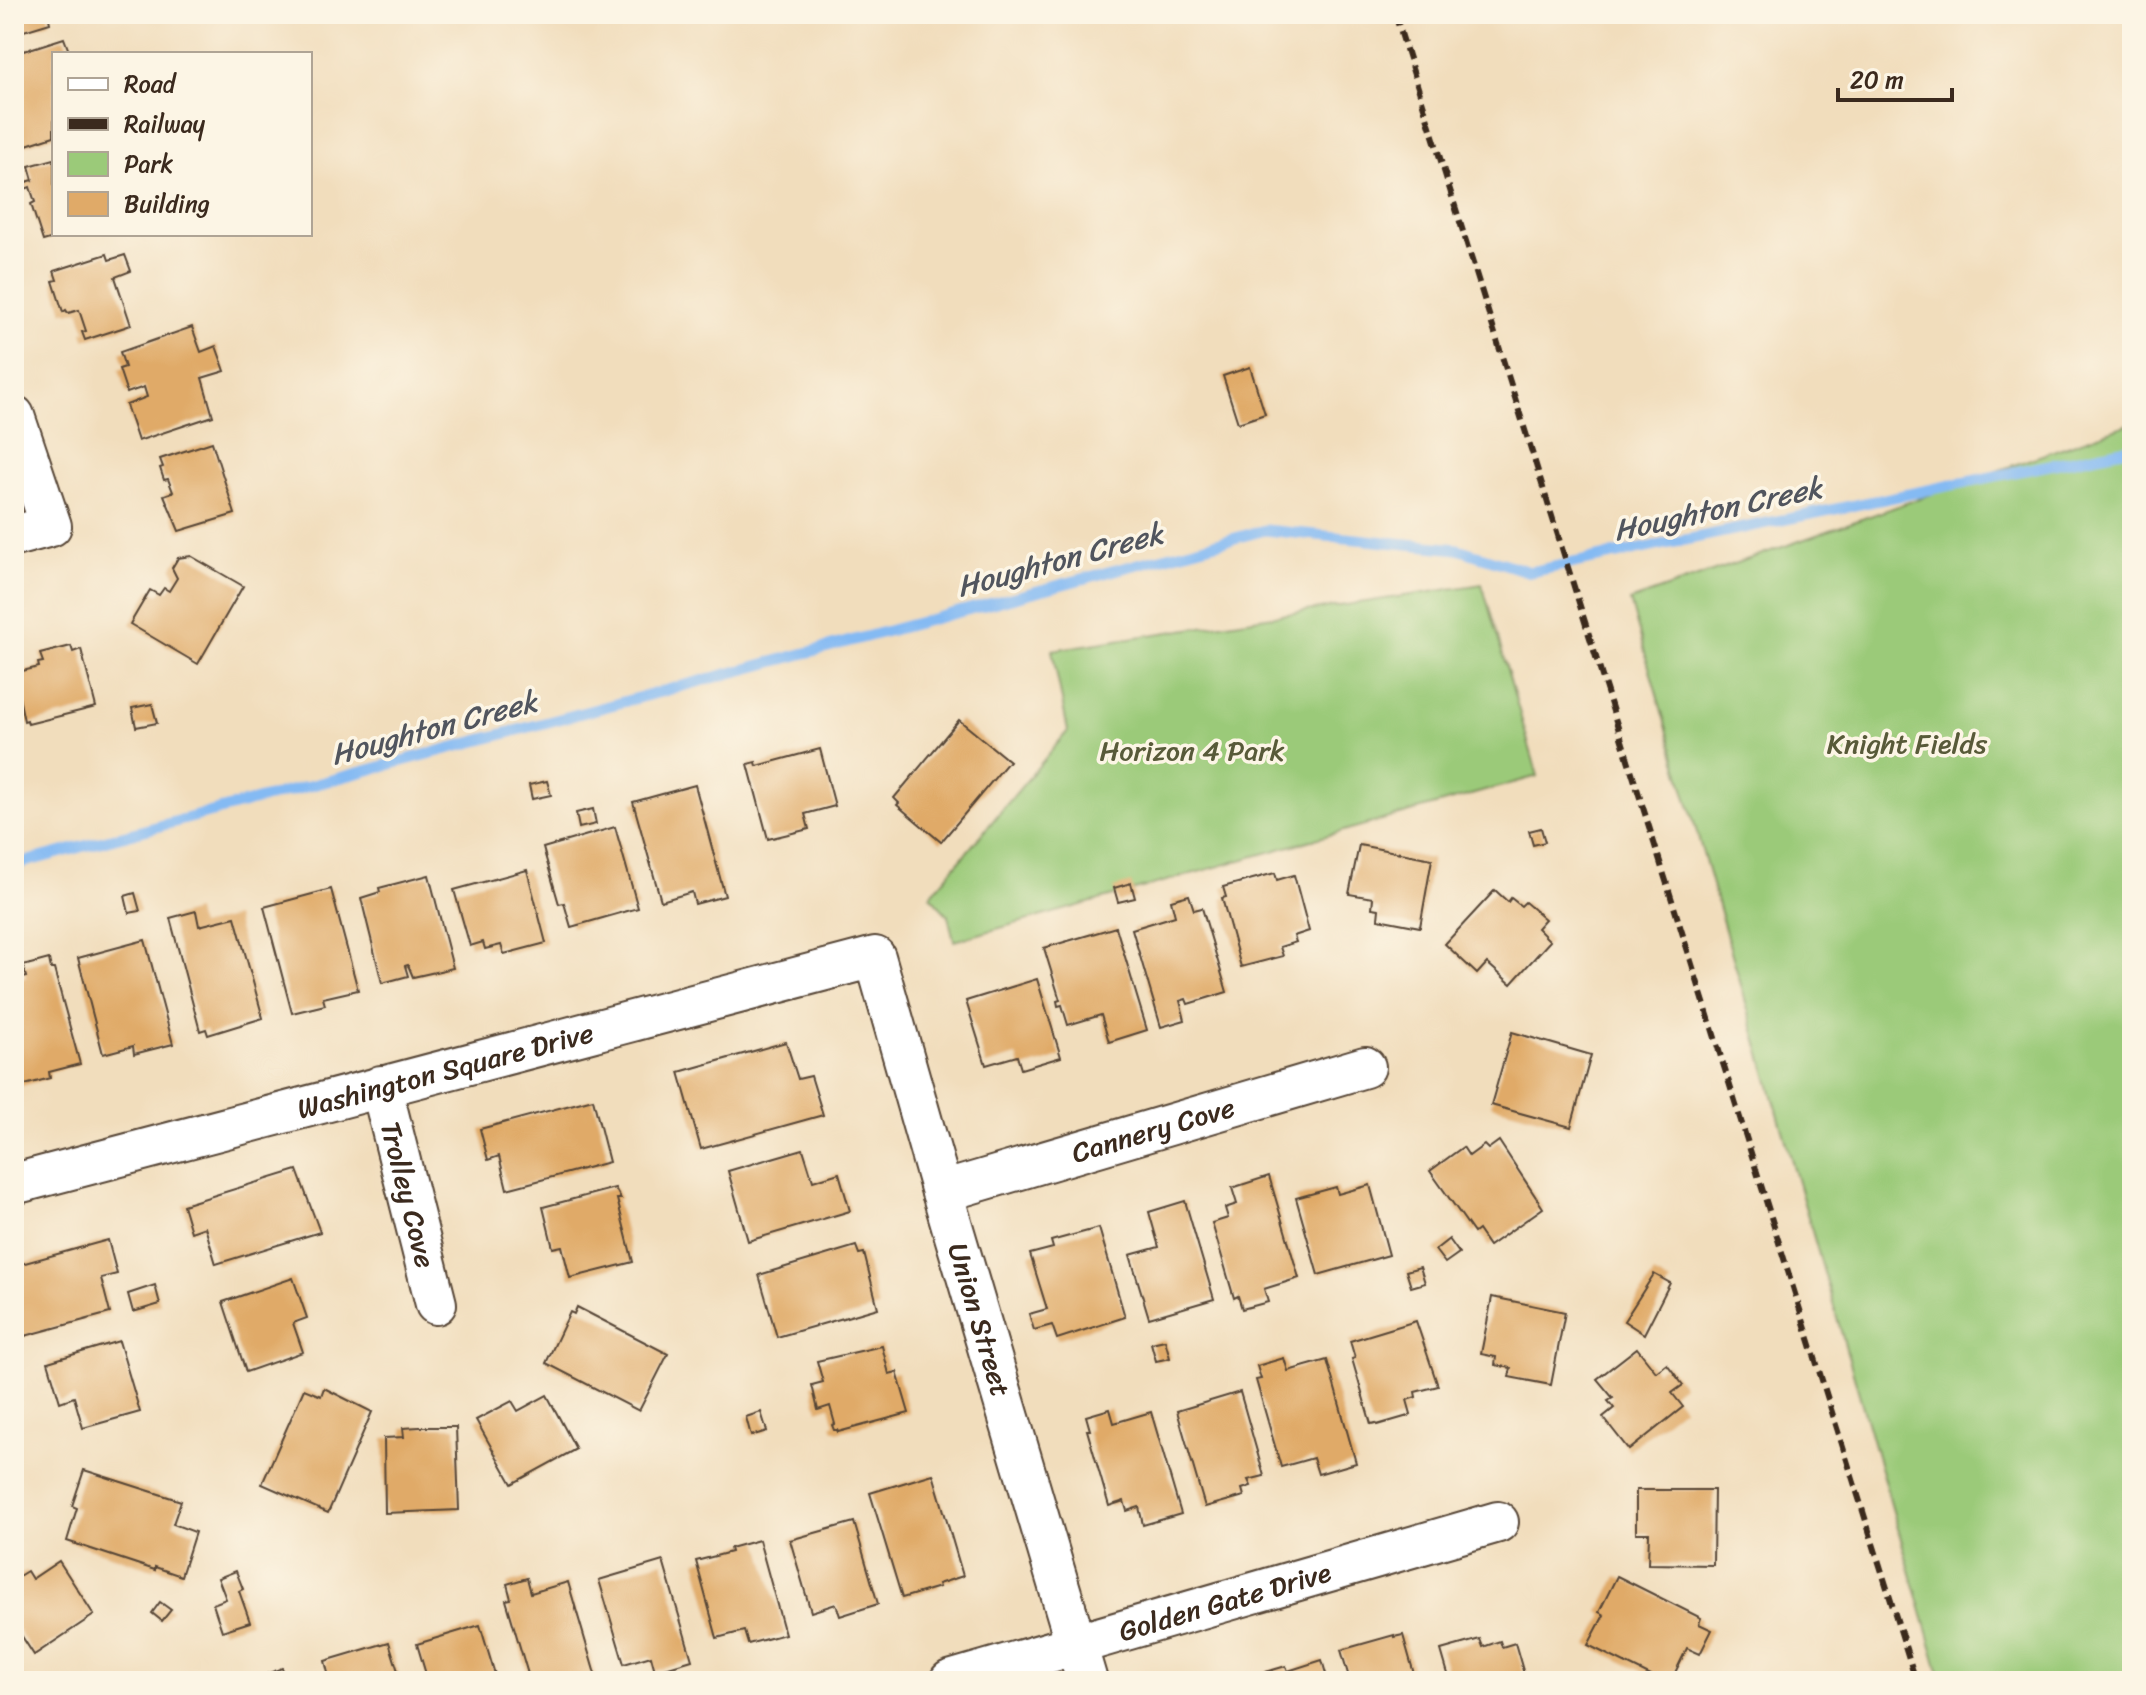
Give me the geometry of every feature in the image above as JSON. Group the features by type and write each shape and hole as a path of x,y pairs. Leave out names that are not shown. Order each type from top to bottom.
{"street":[{"path":"14,416 32,531"},
{"name":"Washington Square Drive","path":"14,1184 875,957"},
{"name":"Union Street","path":"875,957 1082,1662"},
{"name":"Cannery Cove","path":"942,1192 1365,1067"},
{"name":"Trolley Cove","path":"381,1086 436,1304"},
{"name":"Golden Gate Drive","path":"950,1681 1082,1662 1498,1522"}],"green space":[{"name":"Knight Fields","path":"2132,423 2132,1681 1942,1681 1630,601"},
{"name":"Horizon 4 Park","path":"1482,584 1538,776 954,941 948,915 930,896 1068,731 1052,650"}],"building":[{"path":"14,14 48,14 50,23 14,34"},
{"path":"64,38 69,52 52,52 52,137 14,149 14,110 21,107 17,95 14,96 14,54"},
{"path":"52,160 52,236 57,237 43,241 31,204 35,202 30,187 25,189 23,183 33,180 29,166"},
{"path":"107,254 109,260 125,255 131,271 115,277 131,325 85,340 82,332 86,331 79,310 63,312 53,281 57,280 54,271"},
{"path":"192,327 201,352 216,346 225,371 202,378 213,416 138,441 126,405 147,397 144,387 127,393 119,369 125,367 120,352"},
{"path":"1250,367 1265,414 1238,423 1223,376"},
{"path":"212,442 235,514 179,531 164,495 173,492 168,479 164,480 160,459"},
{"path":"191,556 243,586 198,664 130,624 150,590 159,595 164,588 169,591 177,578 172,568 178,558"},
{"path":"71,646 73,652 81,649 96,707 28,724 27,720 24,721 14,673 39,667 38,663 43,662 40,654"},
{"path":"152,704 157,723 136,727 132,708"},
{"path":"959,720 1009,761 941,842 897,805 899,803 894,798"},
{"path":"820,749 835,806 805,814 809,829 768,839 748,764 756,762 757,766"},
{"path":"547,781 551,795 532,799 529,785"},
{"path":"695,785 725,896 695,904 692,892 661,901 633,802"},
{"path":"593,809 596,824 579,828 576,813"},
{"path":"615,827 638,908 571,927 564,903 559,904 543,848"},
{"path":"1541,828 1545,842 1533,845 1529,831"},
{"path":"1359,845 1432,859 1420,927 1378,919 1379,909 1372,908 1373,898 1349,894"},
{"path":"527,870 546,943 504,954 501,945 485,949 483,942 470,946 454,890"},
{"path":"1275,873 1277,880 1294,875 1309,931 1294,936 1296,942 1280,947 1283,956 1241,967 1222,898 1226,897 1223,887"},
{"path":"429,875 453,968 413,977 408,965 405,966 408,976 382,983 361,898 380,892 379,888"},
{"path":"1131,883 1135,898 1118,902 1114,888"},
{"path":"331,889 358,990 323,998 325,1005 292,1013 264,907"},
{"path":"1495,890 1508,902 1511,898 1521,906 1525,902 1545,919 1537,928 1550,941 1511,984 1487,963 1477,974 1445,944"},
{"path":"135,893 140,911 129,913 125,896"},
{"path":"1189,895 1194,910 1202,908 1227,992 1188,1004 1186,999 1180,1001 1185,1020 1161,1027 1132,929 1175,916 1171,900"},
{"path":"196,911 199,926 235,917 263,1018 208,1035 206,1029 200,1031 170,918"},
{"path":"1116,927 1147,1030 1109,1042 1101,1015 1068,1025 1062,1005 1058,1006 1057,1001 1060,1000 1044,948"},
{"path":"145,940 173,1044 134,1054 133,1046 103,1054 78,958"},
{"path":"49,959 80,1064 49,1072 50,1078 14,1088 14,980 26,977 23,966"},
{"path":"1037,979 1061,1057 1021,1069 1017,1056 986,1065 966,1001"},
{"path":"1512,1032 1591,1055 1571,1127 1491,1105"},
{"path":"786,1042 798,1079 811,1076 823,1115 701,1149 679,1072"},
{"path":"593,1099 609,1162 507,1189 499,1156 488,1160 480,1129"},
{"path":"1499,1141 1543,1208 1489,1246 1478,1230 1474,1233 1430,1171 1463,1147 1469,1156 1484,1145 1488,1149"},
{"path":"803,1149 813,1181 839,1173 850,1211 748,1241 728,1171"},
{"path":"297,1170 320,1232 216,1264 205,1227 191,1232 183,1205"},
{"path":"1269,1176 1299,1278 1264,1289 1268,1302 1242,1309 1238,1296 1234,1298 1212,1223 1228,1218 1225,1208 1237,1204 1232,1188"},
{"path":"1370,1185 1389,1255 1318,1275 1296,1198 1336,1187 1338,1194"},
{"path":"615,1188 621,1199 617,1199 633,1262 570,1278 562,1246 553,1248 543,1207"},
{"path":"1185,1201 1214,1299 1149,1318 1130,1255 1159,1247 1149,1212"},
{"path":"1099,1228 1125,1317 1057,1339 1052,1325 1034,1330 1029,1314 1047,1309 1030,1254 1053,1248 1051,1241"},
{"path":"1449,1239 1459,1253 1445,1263 1435,1250"},
{"path":"108,1240 117,1274 101,1278 110,1313 14,1339 14,1266"},
{"path":"856,1246 859,1254 864,1253 878,1308 777,1337 759,1275"},
{"path":"1420,1267 1425,1283 1411,1287 1406,1271"},
{"path":"1654,1274 1670,1283 1644,1334 1624,1321"},
{"path":"293,1278 307,1318 293,1323 303,1352 246,1372 223,1302"},
{"path":"155,1285 160,1304 133,1312 128,1294"},
{"path":"1492,1297 1565,1312 1551,1385 1509,1377 1511,1368 1495,1365 1496,1357 1481,1354"},
{"path":"577,1307 668,1354 639,1411 546,1363 570,1312 574,1314"},
{"path":"1416,1321 1438,1386 1415,1392 1416,1397 1407,1400 1411,1414 1408,1416 1371,1424 1352,1359 1355,1358 1350,1341"},
{"path":"1165,1340 1170,1358 1156,1361 1151,1343"},
{"path":"119,1341 140,1412 83,1428 74,1397 60,1402 48,1362"},
{"path":"882,1346 889,1374 897,1372 909,1413 838,1432 834,1430 830,1406 818,1410 812,1385 823,1382 817,1361"},
{"path":"1637,1348 1656,1372 1667,1364 1683,1385 1672,1393 1683,1407 1629,1450 1603,1417 1614,1408 1608,1401 1613,1398 1597,1379"},
{"path":"1284,1358 1288,1371 1327,1360 1356,1463 1318,1474 1313,1458 1281,1467 1256,1380 1261,1379 1257,1366"},
{"path":"324,1388 372,1412 328,1513 262,1484 304,1389 321,1396"},
{"path":"1240,1392 1264,1476 1248,1480 1251,1486 1242,1489 1244,1496 1205,1507 1177,1411"},
{"path":"547,1395 576,1449 512,1484 476,1420 512,1401 518,1411"},
{"path":"1110,1409 1114,1423 1151,1412 1181,1514 1143,1525 1139,1507 1127,1511 1124,1501 1109,1506 1087,1430 1090,1430 1086,1416"},
{"path":"761,1412 767,1431 751,1436 746,1417"},
{"path":"456,1427 459,1510 385,1513 384,1438 404,1437 403,1428"},
{"path":"84,1470 181,1501 173,1524 195,1532 181,1576 67,1541 77,1508 72,1506"},
{"path":"933,1474 963,1576 902,1598 870,1493"},
{"path":"1636,1490 1714,1490 1713,1565 1648,1564 1649,1533 1636,1533"},
{"path":"854,1522 878,1604 840,1616 836,1604 811,1612 790,1540"},
{"path":"759,1540 785,1634 748,1644 744,1631 717,1638 696,1561 731,1552 730,1548"},
{"path":"59,1561 94,1615 34,1655 14,1624 14,1579 27,1571 32,1579"},
{"path":"663,1561 692,1660 655,1671 651,1656 624,1664 599,1580"},
{"path":"236,1571 243,1589 239,1591 250,1622 222,1631 213,1604 226,1599 218,1578"},
{"path":"1617,1576 1701,1618 1699,1624 1712,1630 1700,1654 1687,1648 1671,1681 1661,1681 1588,1645 1604,1615 1599,1612"},
{"path":"527,1578 531,1593 568,1582 597,1681 530,1681 506,1600 511,1599 507,1584"},
{"path":"160,1602 171,1610 162,1621 152,1613"},
{"path":"480,1625 497,1681 428,1681 417,1644"},
{"path":"1403,1635 1416,1681 1350,1681 1341,1650"},
{"path":"1480,1639 1483,1647 1500,1641 1502,1647 1515,1643 1526,1681 1450,1681 1441,1650"},
{"path":"389,1642 401,1681 330,1681 325,1661"},
{"path":"1322,1660 1328,1681 1254,1681 1252,1676 1286,1666 1288,1671"},
{"path":"282,1668 288,1681 249,1681"}],"waterway":[{"name":"Houghton Creek","path":"14,865 1265,530 1458,549 1530,572 2132,448"}],"railway":[{"path":"1395,14 1916,1681"}]}
